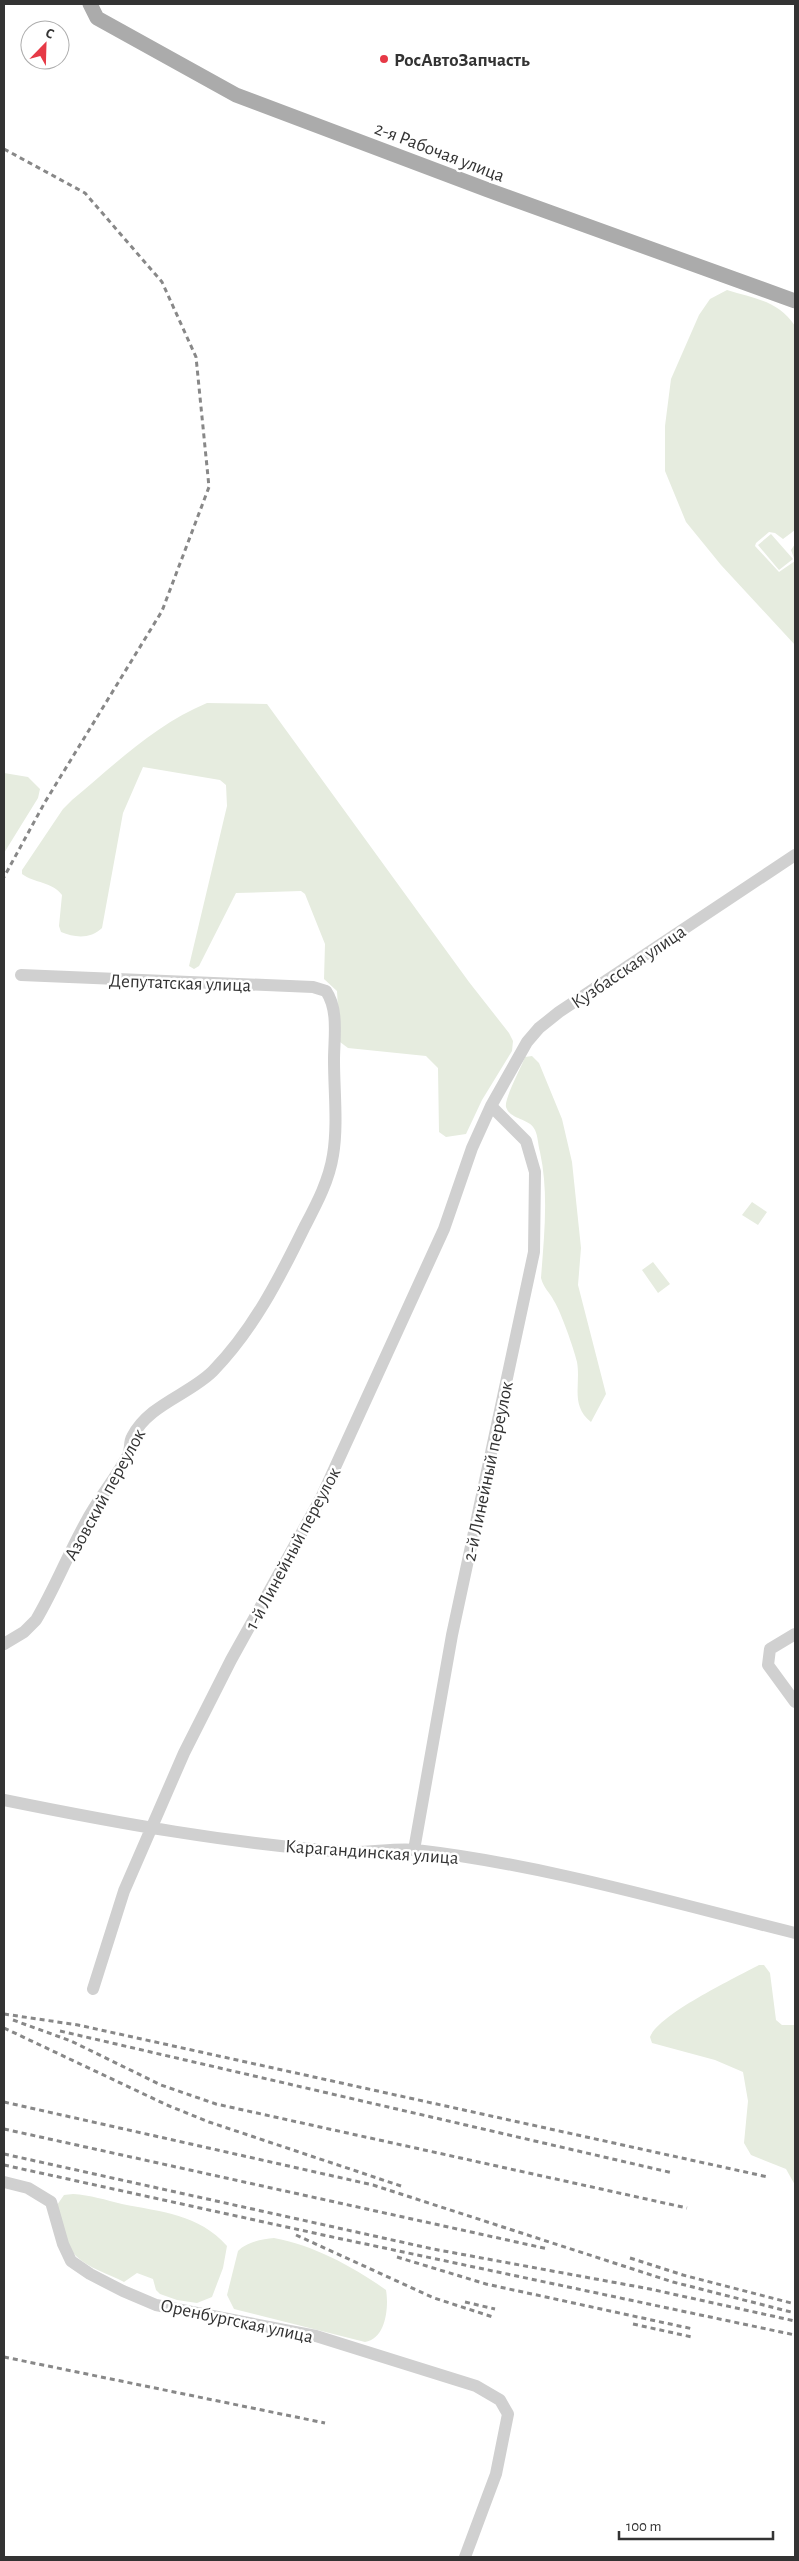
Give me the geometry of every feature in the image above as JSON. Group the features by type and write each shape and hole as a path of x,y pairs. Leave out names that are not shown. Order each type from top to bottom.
{"main road":[{"name":"2-я Рабочая улица","path":"90,4 97,18 236,95 793,302"}],"street":[{"name":"Кузбасская улица","path":"491,1106 511,1070 539,1028 558,1012 795,855"},
{"name":"Депутатская улица","path":"22,975 313,987 326,991 332,1000"},
{"name":"Азовский переулок","path":"4,1644 24,1632 36,1620 86,1521 129,1453 131,1437 149,1416 169,1400 182,1394 212,1372 245,1333 282,1273 319,1198 329,1174 334,1153 332,1000"},
{"name":"1-й Линейный переулок","path":"94,1989 114,1917 184,1753 231,1660 321,1498 444,1229 472,1148 491,1106"},
{"name":"2-й Линейный переулок","path":"414,1850 452,1635 534,1252 535,1172 533,1164 526,1141 491,1106"},
{"path":"795,1634 770,1649 768,1665 795,1702"},
{"name":"Карагандинская улица","path":"4,1800 151,1829 349,1852 414,1850 562,1876 795,1933"},
{"name":"Оренбургская улица","path":"4,2182 28,2188 50,2202 63,2244 72,2261 90,2274 156,2305 316,2336 476,2386 500,2400 508,2414 496,2474 466,2557"}],"shaded area":[{"path":"727,290 756,298 773,306 788,317 795,326 795,530 783,539 775,533 769,532 755,546 779,572 795,561 795,645 721,565 686,522 665,471 665,426 671,379 699,315 710,299"},
{"path":"771,534 793,559 779,570 758,545"},
{"path":"795,544 795,561 791,550"},
{"path":"207,703 267,704 469,982 509,1033 513,1041 512,1051 482,1100 466,1134 446,1137 439,1132 438,1068 426,1056 348,1048 340,1042 337,991 324,979 325,944 305,894 301,891 236,893 199,966 194,969 189,966 227,806 226,785 220,780 143,767 123,813 102,928 98,932 88,936 77,936 61,932 59,926 62,895 54,887 22,874 22,870 63,809 72,800 136,746 170,722"},
{"path":"4,773 28,777 40,789 38,798 4,853"},
{"path":"532,1056 539,1063 562,1119 572,1162 581,1248 578,1285 606,1394 591,1422 578,1402 577,1362 564,1322 541,1278 545,1199 543,1168 537,1135 529,1123 512,1114 506,1107 510,1091 525,1057"},
{"path":"752,1202 767,1212 758,1225 742,1215"},
{"path":"653,1262 670,1284 658,1293 642,1270"},
{"path":"759,1965 764,1965 770,1973 776,2020 782,2025 795,2025 795,2185 786,2169 751,2155 744,2143 748,2101 743,2072 715,2060 652,2043 650,2037 656,2028 667,2018 682,2008 716,1987"},
{"path":"73,2194 179,2216 204,2227 216,2235 227,2246 223,2268 212,2297 197,2303 177,2300 160,2294 156,2290 153,2279 137,2273 124,2282 81,2260 69,2245 57,2205 64,2195"},
{"path":"274,2238 318,2251 360,2273 386,2290 386,2313 382,2329 378,2335 372,2340 365,2342 234,2309 227,2295 238,2251 250,2243"}],"railway":[{"path":"4,149 85,193 162,282 196,357 209,487 162,611 45,802 4,877"},
{"path":"4,2014 78,2025 768,2177"},
{"path":"13,2020 71,2041 161,2085 216,2104 687,2208"},
{"path":"4,2028 167,2105 209,2122 404,2187"},
{"path":"60,2031 673,2173"},
{"path":"4,2102 373,2185 673,2282 795,2313"},
{"path":"4,2129 548,2249"},
{"path":"4,2154 433,2249 650,2289 795,2321"},
{"path":"4,2165 795,2335"},
{"path":"296,2235 434,2298 493,2317"},
{"path":"397,2257 486,2284 693,2329"},
{"path":"630,2258 683,2275 795,2304"},
{"path":"465,2302 495,2309"},
{"path":"633,2324 692,2337"},
{"path":"4,2357 325,2423"}],"place":[{"name":"РосАвтоЗапчасть","path":"384,59"}]}
